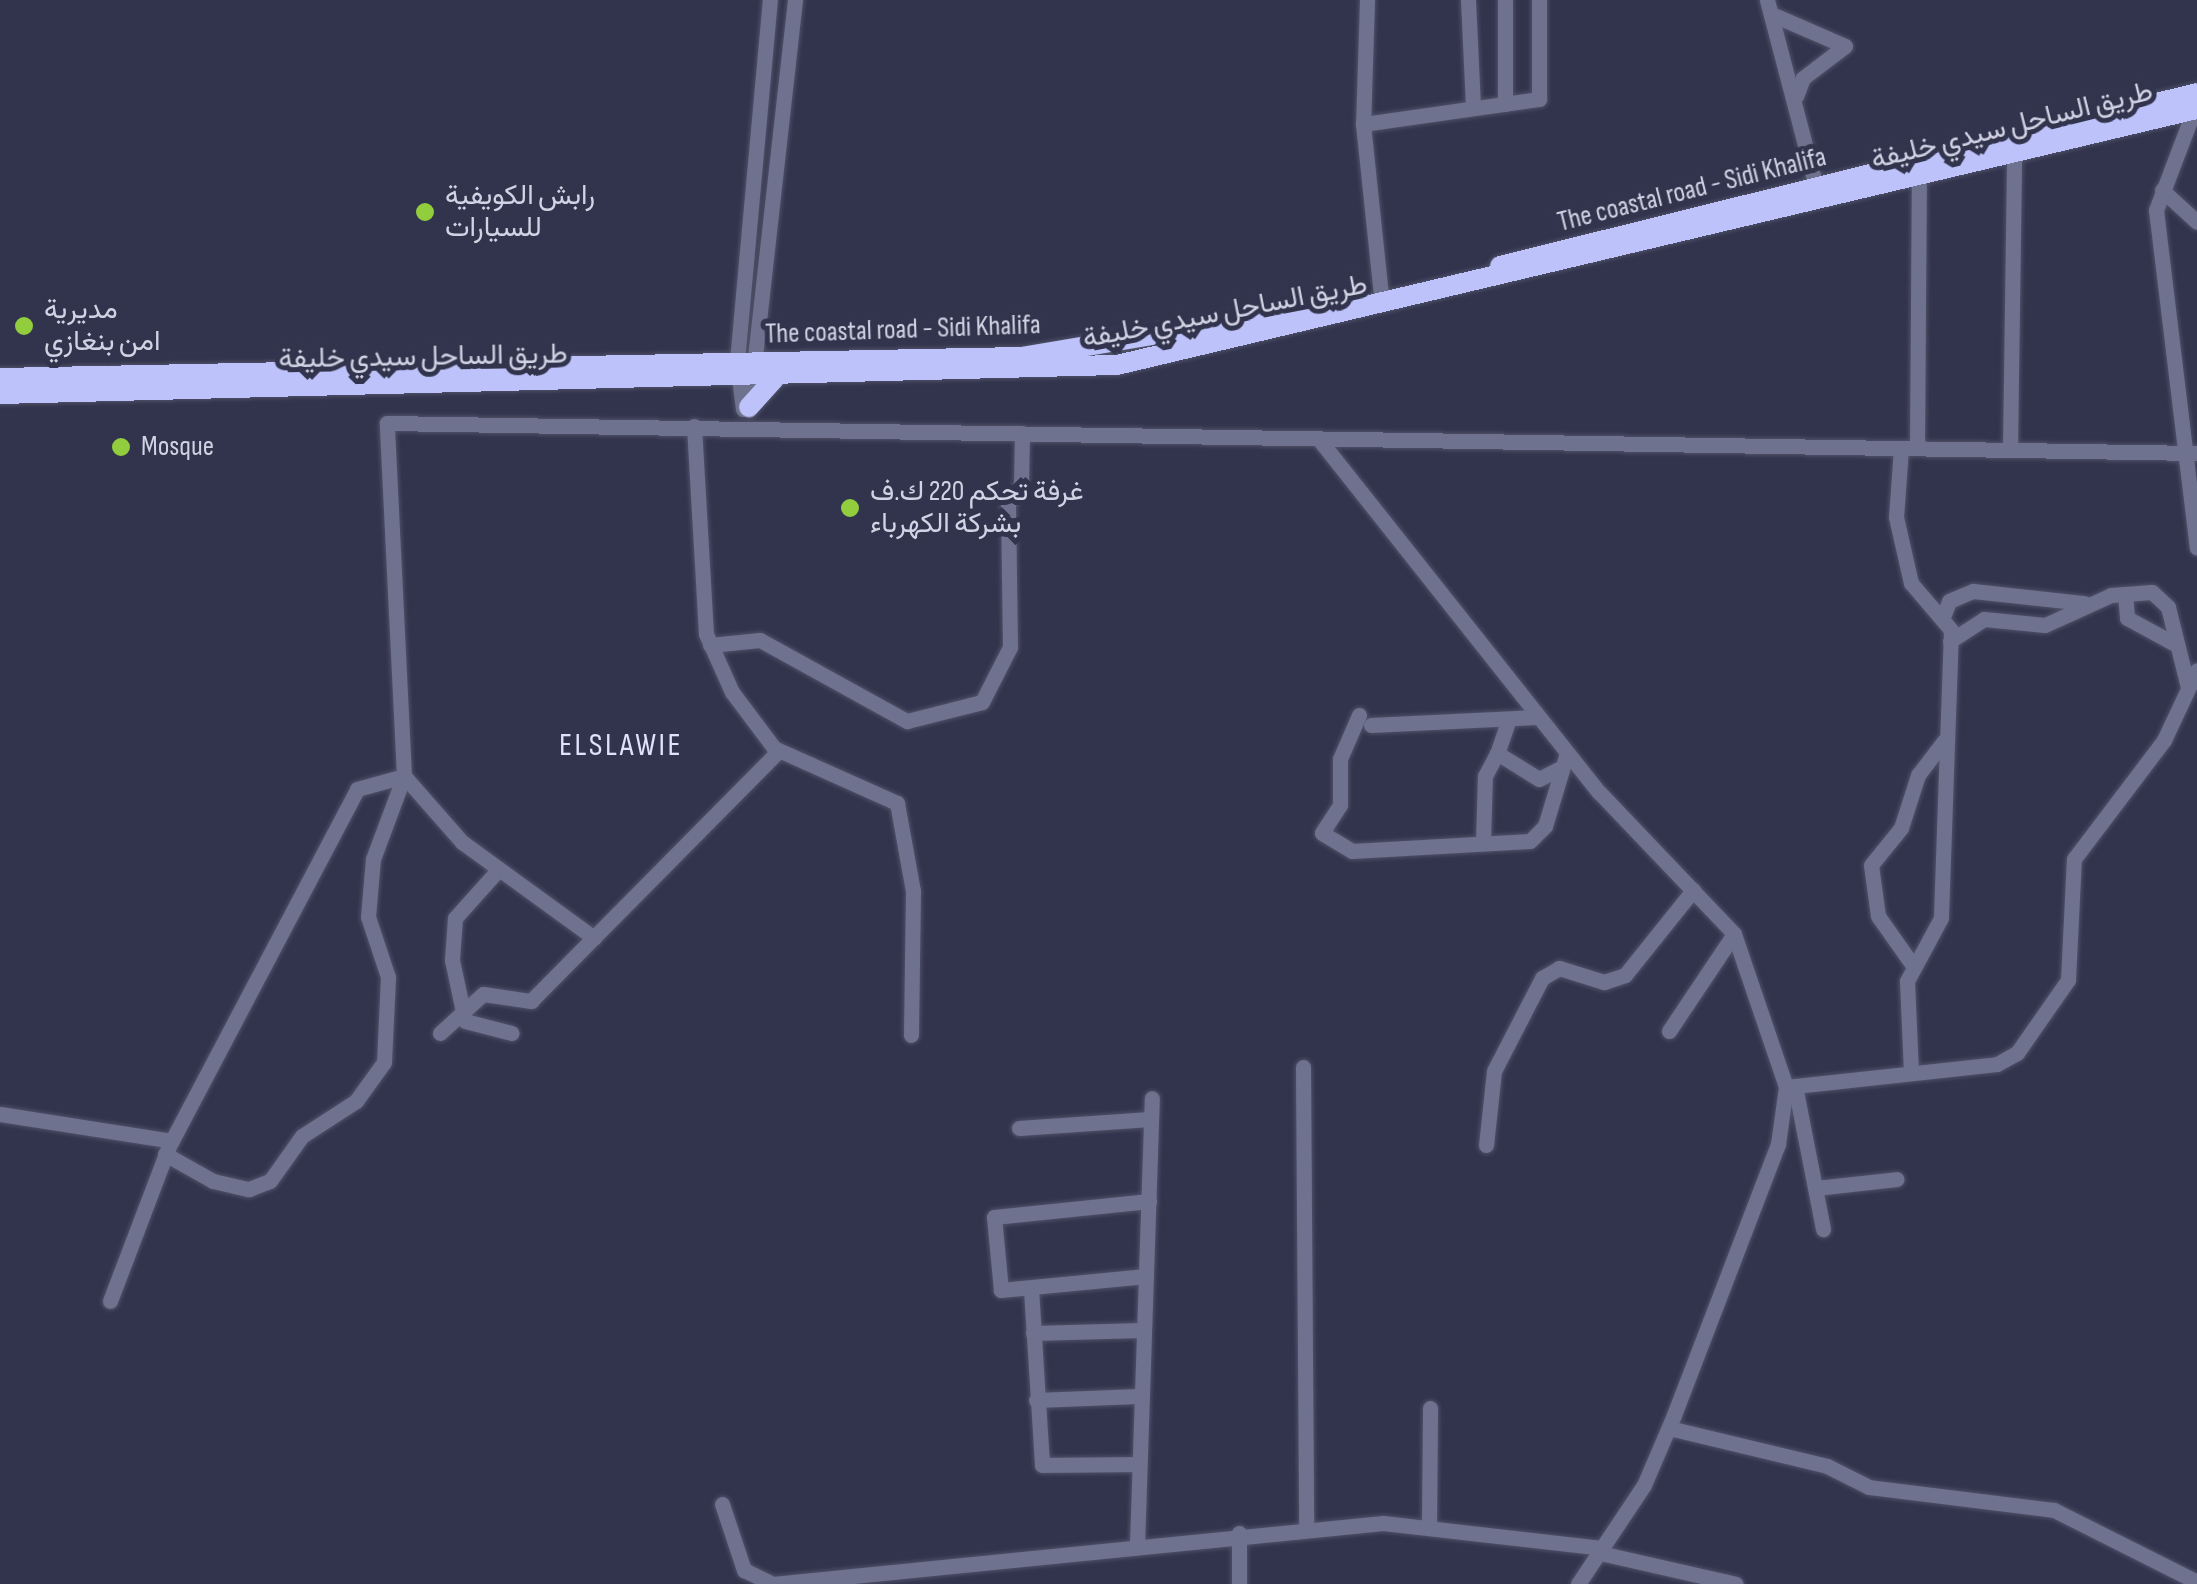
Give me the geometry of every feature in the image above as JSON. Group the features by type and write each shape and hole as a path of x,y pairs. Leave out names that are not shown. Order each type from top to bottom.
{"highway":[{"name":"The coastal road - Sidi Khalifa","path":"0,378 739,372 1022,357 1381,296 1816,188 2196,104"},
{"name":"طريق الساحل سيدي خليفة","path":"0,394 739,372 774,378 1031,373 1175,356 1919,178 2196,104"},
{"path":"739,372 747,415"},
{"path":"747,415 774,378"}],"street":[{"path":"747,415 739,372 770,0"},
{"path":"739,372 795,0"},
{"path":"1367,0 1362,124 1381,296"},
{"path":"1468,0 1473,106"},
{"path":"1505,0 1505,104"},
{"path":"1362,124 1505,104 1542,95 1540,0"},
{"path":"1768,0 1776,16 1816,188"},
{"path":"1776,16 1846,46 1803,78 1796,96"},
{"path":"2196,104 2162,190 2157,224 2191,453 2197,548"},
{"path":"2010,450 2014,154"},
{"path":"1911,1072 1914,967 1941,918 1950,641 1943,617 1916,595 1898,533 1909,448 1919,178"},
{"path":"2162,190 2197,222"},
{"path":"0,1114 169,1147 249,1189 270,1181 302,1136 369,1087 384,1062 388,977 368,916 373,860 404,776 387,423 694,426 747,415 1022,433 2191,453"},
{"path":"694,426 710,645 759,736 778,751 897,804 913,891 911,1034"},
{"path":"710,645 760,640 907,721 982,702 1010,648 1008,504 1022,485 1022,433"},
{"path":"1318,438 1538,717 1564,761 1734,934 1790,1086 1824,1229"},
{"path":"1943,617 1949,600 1972,591 2086,603"},
{"path":"1950,641 1984,618 2044,626 2086,603 2125,594 2162,598 2188,687"},
{"path":"2125,594 2127,618 2177,645"},
{"path":"1790,1086 2008,1061 2056,1003 2068,980 2074,859 2164,740 2197,670"},
{"path":"1538,717 1365,720 1340,758 1340,805 1322,833 1352,851 1536,838 1564,761"},
{"path":"1483,842 1485,776 1509,719"},
{"path":"1914,967 1878,916 1870,865 1901,828 1918,775 1944,742"},
{"path":"440,1034 483,994 531,1001 778,751"},
{"path":"1497,753 1539,779 1564,761"},
{"path":"404,776 498,870 594,938"},
{"path":"110,1301 169,1147 280,949 352,794 404,776"},
{"path":"498,870 455,918 464,1008 472,1029 511,1033"},
{"path":"1486,1145 1494,1071 1542,978 1559,968 1604,982 1626,974 1692,890"},
{"path":"1669,1031 1734,934"},
{"path":"1303,1067 1306,1529"},
{"path":"1578,1584 1602,1550 1669,1428 1778,1144 1790,1086"},
{"path":"1137,1545 1138,1396 1152,1098"},
{"path":"1019,1128 1150,1119"},
{"path":"1816,1188 1897,1179"},
{"path":"1146,1276 1032,1289 998,1288 996,1212 1149,1201"},
{"path":"1032,1289 1042,1465 1136,1464"},
{"path":"1033,1333 1142,1330"},
{"path":"1036,1400 1138,1396"},
{"path":"1429,1527 1430,1408"},
{"path":"1669,1428 1828,1466 1868,1488 2054,1510 2197,1582"},
{"path":"722,1504 744,1570 773,1584 1240,1533 1429,1527 1602,1550 1736,1584"},
{"path":"1239,1584 1240,1533"}],"place":[{"name":"رابش الكويفية للسيارات","path":"425,212"},
{"name":"مديرية امن بنغازي","path":"24,326"},
{"name":"Mosque","path":"121,447"},
{"name":"غرفة تحكم 220 ك.ف بشركة الكهرباء","path":"850,508"}],"district":[{"name":"ELSLAWIE","path":"621,746"}]}
